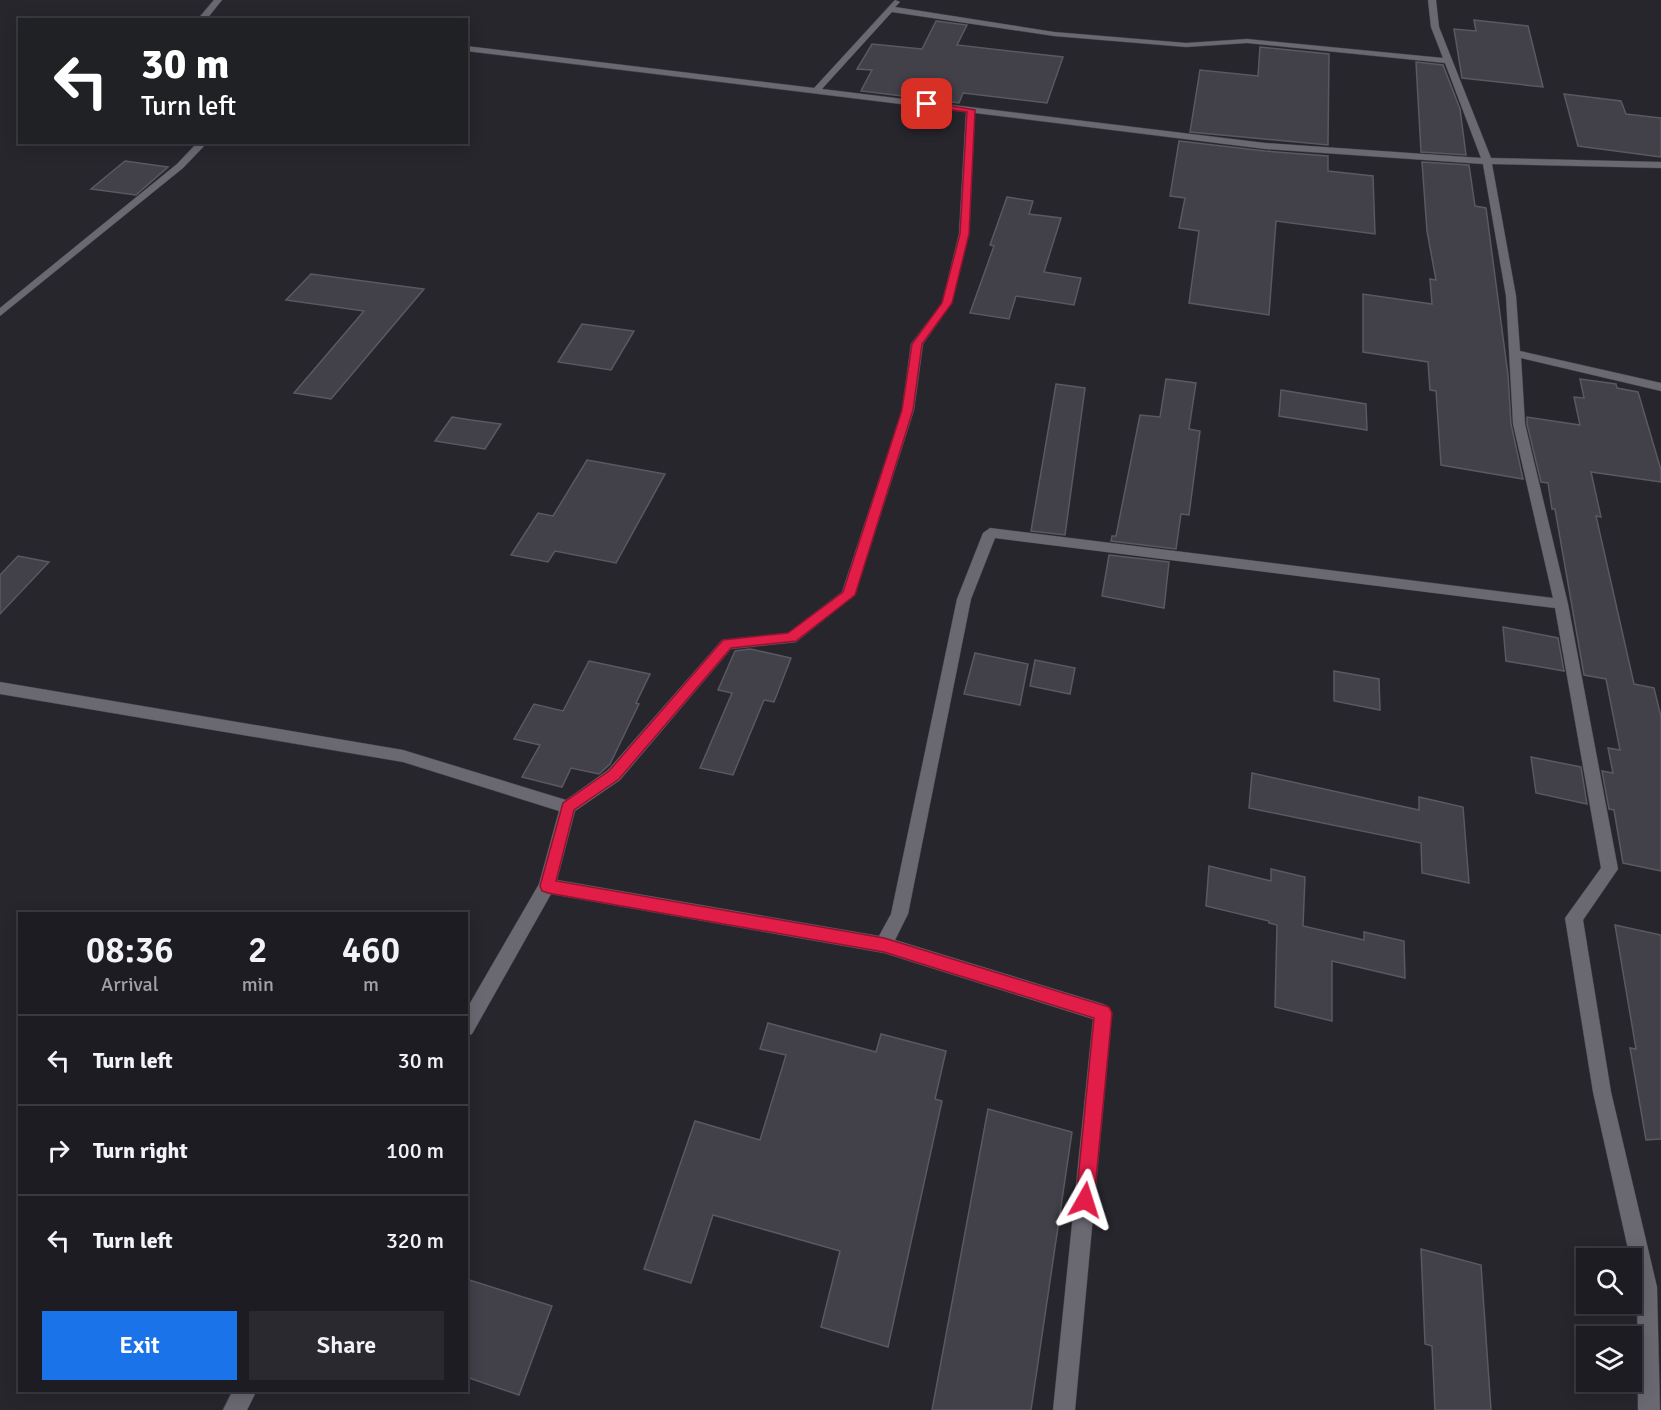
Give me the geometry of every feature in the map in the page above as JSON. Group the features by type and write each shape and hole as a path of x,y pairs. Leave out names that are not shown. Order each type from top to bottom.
{"street":[{"path":"203,18 218,0"},
{"path":"816,91 898,0"},
{"path":"1432,0 1435,27 1487,160 1511,296 1519,424 1561,604 1610,869 1574,918 1602,1092 1647,1287 1649,1410"},
{"path":"890,9 1054,34 1186,45 1247,41 1448,61"},
{"path":"468,48 1265,146 1487,160 1661,165"},
{"path":"468,1025 548,886 568,807 614,775 727,644 791,638 848,595 908,410 917,344 947,303 964,234 971,110"},
{"path":"0,313 171,173 202,144"},
{"path":"1514,353 1661,387"},
{"path":"884,945 899,914 964,599 990,533 1561,604"},
{"path":"0,688 403,756 568,807"},
{"path":"548,886 884,945 1103,1013 1064,1410"},
{"path":"234,1410 245,1392"}],"building":[{"path":"1474,20 1528,26 1543,87 1462,78 1454,29 1476,31"},
{"path":"936,21 967,25 957,45 1063,57 1047,103 963,93 959,103 861,91 872,70 857,69 872,44 922,49"},
{"path":"1260,47 1329,54 1328,145 1190,132 1200,70 1258,76"},
{"path":"1416,62 1443,65 1460,109 1466,155 1421,152"},
{"path":"1564,94 1621,101 1626,114 1661,118 1661,157 1578,146"},
{"path":"1179,141 1328,156 1328,171 1373,176 1375,234 1276,221 1269,315 1189,303 1199,231 1179,228 1185,198 1170,196"},
{"path":"125,161 168,167 136,195 91,189"},
{"path":"1422,162 1469,165 1475,206 1486,208 1508,375 1511,424 1523,479 1441,465 1436,391 1430,390 1428,362 1363,352 1363,294 1432,304 1430,279 1436,280 1427,231"},
{"path":"1007,197 1033,201 1029,214 1061,218 1044,272 1081,278 1074,305 1016,296 1009,319 970,313 994,246 990,245"},
{"path":"311,274 424,289 331,399 294,393 364,311 286,300"},
{"path":"582,324 634,331 611,370 558,362"},
{"path":"1166,379 1196,383 1189,429 1200,431 1189,515 1181,514 1176,549 1111,541 1112,536 1116,536 1140,415 1160,417"},
{"path":"1580,379 1616,384 1617,388 1638,392 1661,470 1661,482 1591,472 1601,517 1596,516 1634,684 1654,688 1661,717 1661,871 1623,863 1614,810 1609,809 1602,771 1613,773 1608,748 1620,750 1606,679 1584,675 1555,509 1552,509 1548,483 1541,482 1527,424 1527,417 1580,425 1574,397 1584,398"},
{"path":"1056,384 1085,388 1065,535 1031,531"},
{"path":"1281,390 1366,404 1367,430 1279,416"},
{"path":"452,417 501,424 485,449 435,441"},
{"path":"587,460 665,474 616,563 555,551 548,562 511,555 538,513 553,516"},
{"path":"1109,555 1169,562 1164,608 1102,596"},
{"path":"18,556 49,562 0,614 0,575"},
{"path":"1503,627 1558,638 1564,671 1506,661"},
{"path":"750,649 791,658 774,702 764,700 733,775 700,768 732,693 718,690 735,651"},
{"path":"975,653 1028,664 1020,705 964,694"},
{"path":"1035,660 1075,668 1070,694 1030,686"},
{"path":"589,661 650,674 636,703 639,704 610,764 599,774 571,768 562,787 522,777 540,745 514,739 534,704 563,711"},
{"path":"1334,671 1379,679 1380,710 1334,701"},
{"path":"1531,757 1581,767 1587,804 1536,793"},
{"path":"1252,773 1419,810 1419,797 1463,807 1469,883 1422,873 1421,843 1249,808"},
{"path":"1209,866 1271,881 1271,869 1305,877 1303,926 1364,940 1364,932 1404,941 1405,978 1332,961 1332,1021 1275,1007 1277,925 1206,906"},
{"path":"1615,925 1661,935 1661,1139 1646,1140 1630,1048 1636,1049"},
{"path":"768,1023 876,1052 881,1034 946,1051 935,1099 942,1101 888,1347 821,1327 840,1251 713,1215 691,1283 644,1269 695,1121 760,1140 786,1055 760,1049"},
{"path":"988,1109 1072,1132 1031,1410 932,1410"},
{"path":"1421,1249 1481,1265 1491,1410 1435,1410 1432,1346 1425,1344"},
{"path":"468,1280 552,1306 519,1395 468,1378"}],"route":[{"path":"927,104 971,110 964,234 947,303 917,344 908,410 848,595 791,638 727,644 614,775 568,807 548,886 884,945 1103,1013 1085,1200"}]}
